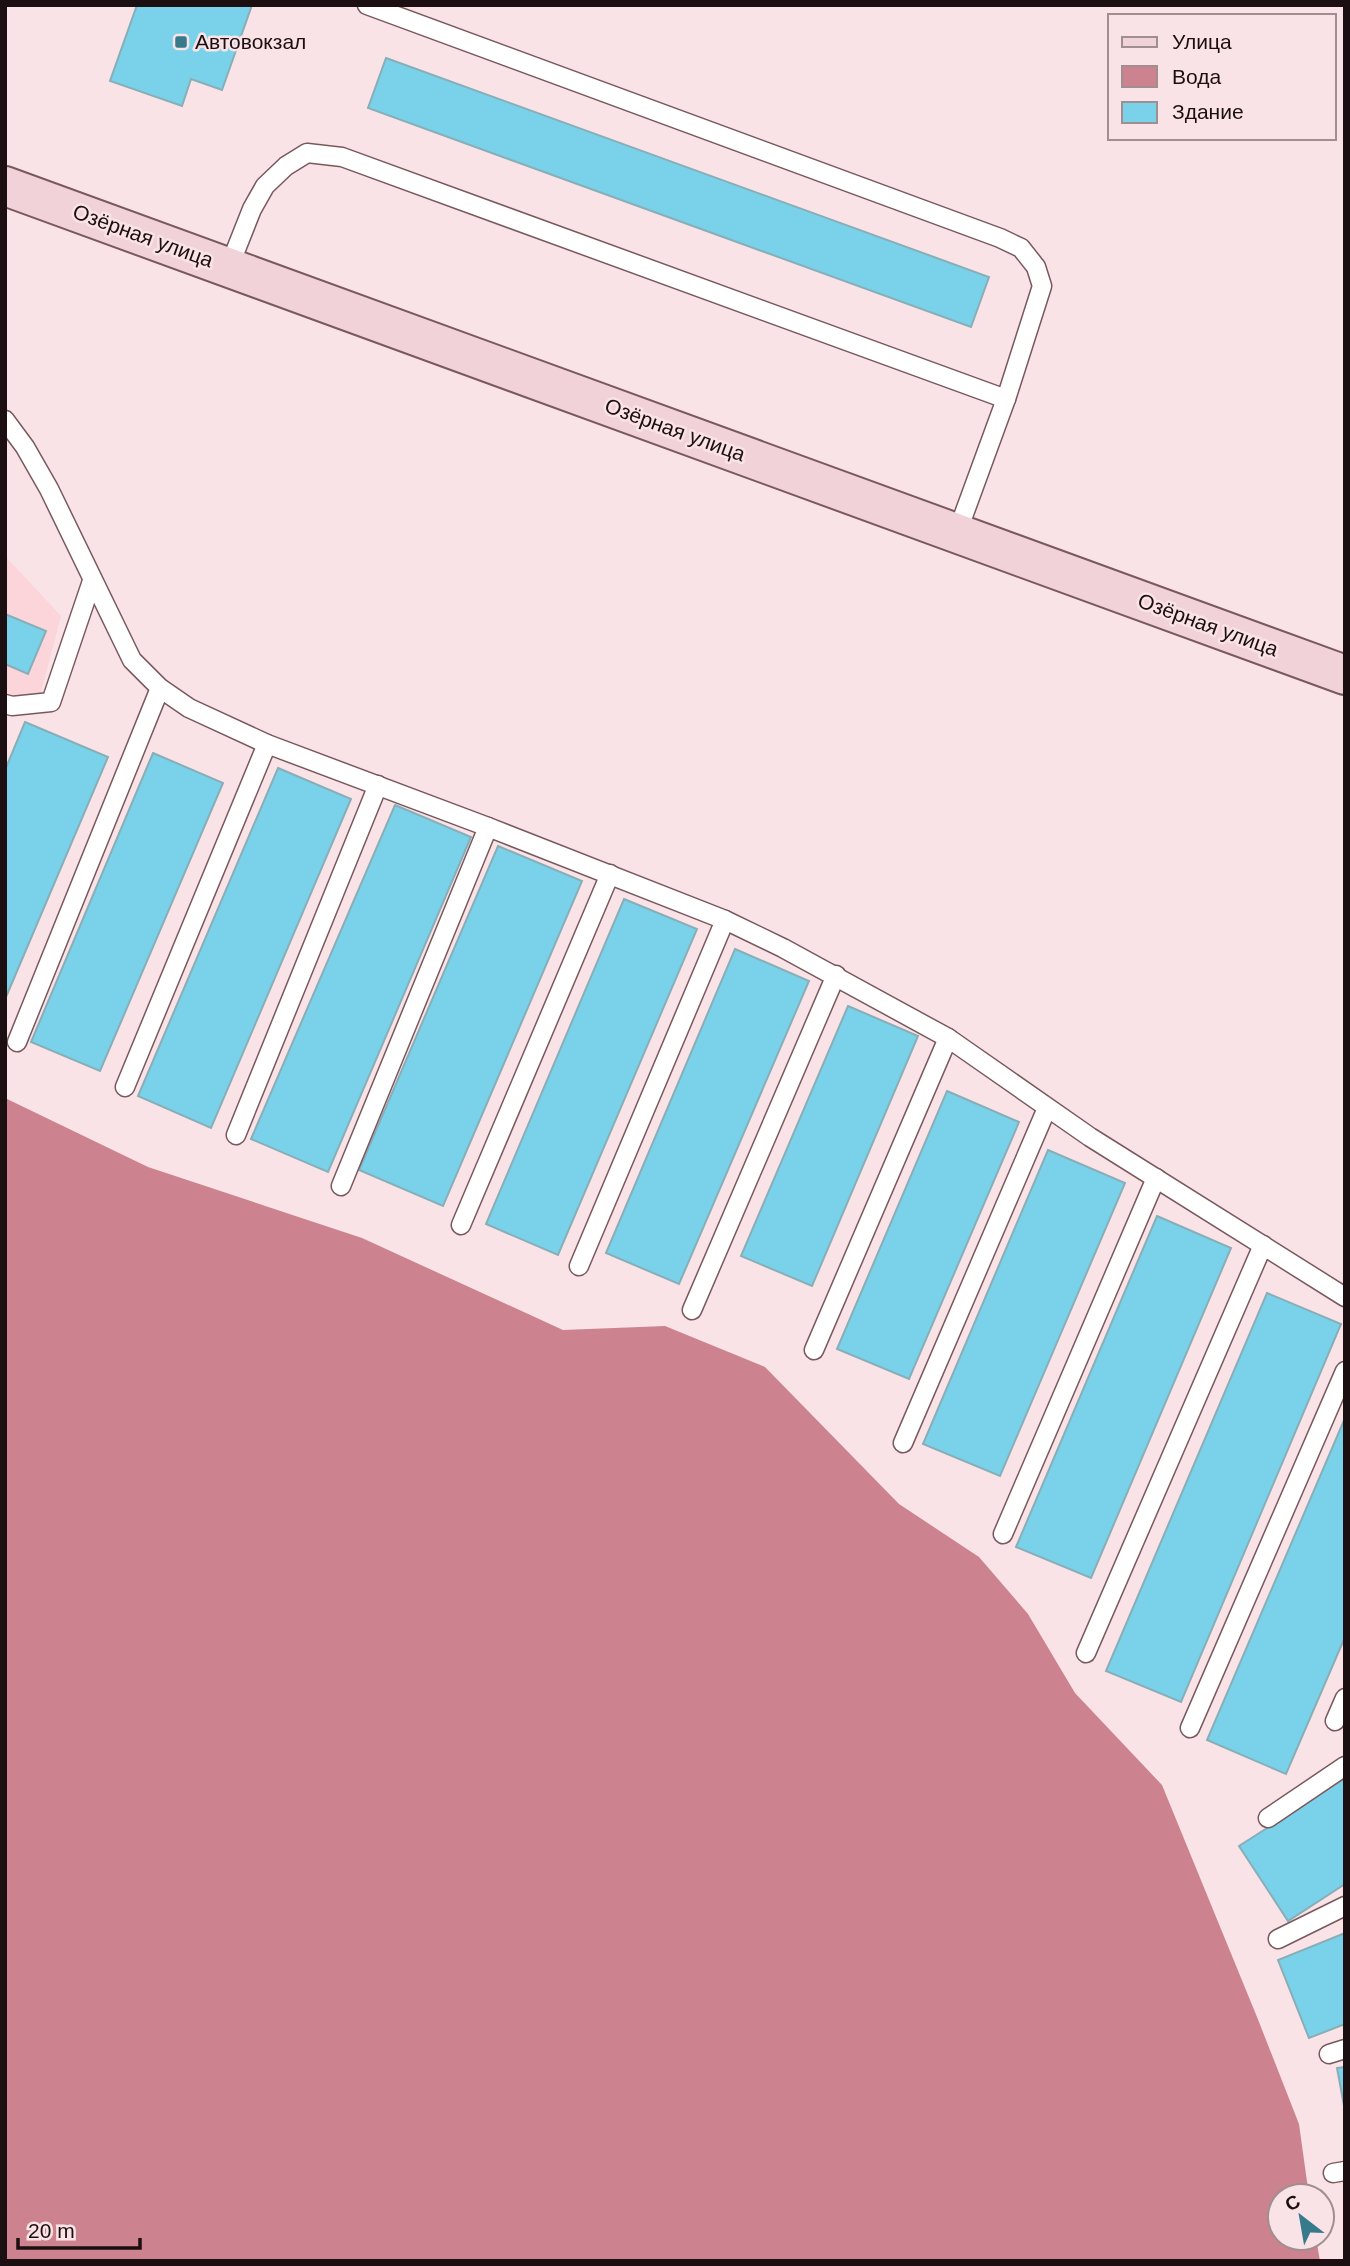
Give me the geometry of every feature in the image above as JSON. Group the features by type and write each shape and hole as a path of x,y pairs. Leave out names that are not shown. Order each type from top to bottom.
{"street":[{"name":"Озёрная улица","path":"5,186 1345,675"}],"lane":[{"path":"367,5 1000,237 1021,248 1036,267 1042,286 1006,398 957,533"},
{"path":"229,267 251,209 265,186 286,166 307,153 342,157 1006,398"},
{"path":"5,420 25,447 49,489 132,660 160,688 188,708 267,744 725,920 836,975 948,1038 1047,1108 1345,1297"},
{"path":"8,711 51,702 92,580"},
{"path":"17,1042 160,688"},
{"path":"125,1087 267,744"},
{"path":"236,1135 378,785"},
{"path":"341,1186 488,827"},
{"path":"461,1225 610,874"},
{"path":"579,1266 725,920"},
{"path":"692,1310 836,975"},
{"path":"814,1350 948,1038"},
{"path":"902,1443 1047,1108"},
{"path":"1003,1534 1156,1178"},
{"path":"1086,1653 1263,1245"},
{"path":"1190,1728 1345,1371"},
{"path":"1335,1721 1345,1698"},
{"path":"1268,1818 1345,1766"},
{"path":"1278,1939 1345,1906"}],"shaded area":[{"path":"5,556 61,616 39,700 5,699"}],"water":[{"path":"5,1098 148,1167 362,1238 563,1330 665,1326 765,1367 899,1504 979,1557 1028,1614 1075,1693 1162,1785 1299,2124 1307,2182 1266,2182 1266,2252 1318,2252 1320,2261 5,2261"}],"building":[{"name":"Автовокзал","path":"137,5 252,5 222,90 191,79 182,106 110,81"},
{"path":"386,58 989,277 971,327 368,108"},
{"path":"5,614 46,631 28,674 5,664"},
{"path":"25,722 108,757 6,997 5,770"},
{"path":"153,753 223,783 100,1071 31,1042"},
{"path":"278,768 351,799 211,1128 138,1096"},
{"path":"395,805 471,837 328,1172 251,1139"},
{"path":"498,846 582,881 443,1206 359,1170"},
{"path":"624,899 697,929 558,1255 486,1224"},
{"path":"735,949 809,981 679,1284 606,1253"},
{"path":"848,1006 918,1036 812,1286 741,1256"},
{"path":"947,1091 1019,1122 909,1379 837,1349"},
{"path":"1048,1150 1125,1183 1000,1476 923,1444"},
{"path":"1157,1216 1231,1248 1091,1578 1016,1547"},
{"path":"1267,1293 1341,1324 1181,1702 1106,1671"},
{"path":"1345,1418 1345,1637 1286,1774 1207,1740"},
{"path":"1345,1778 1345,1884 1288,1921 1239,1846"},
{"path":"1345,1933 1345,2024 1309,2038 1278,1960"},
{"path":"1345,2067 1345,2111 1337,2068"}],"place":[{"name":"Автовокзал","path":"181,42"}]}
